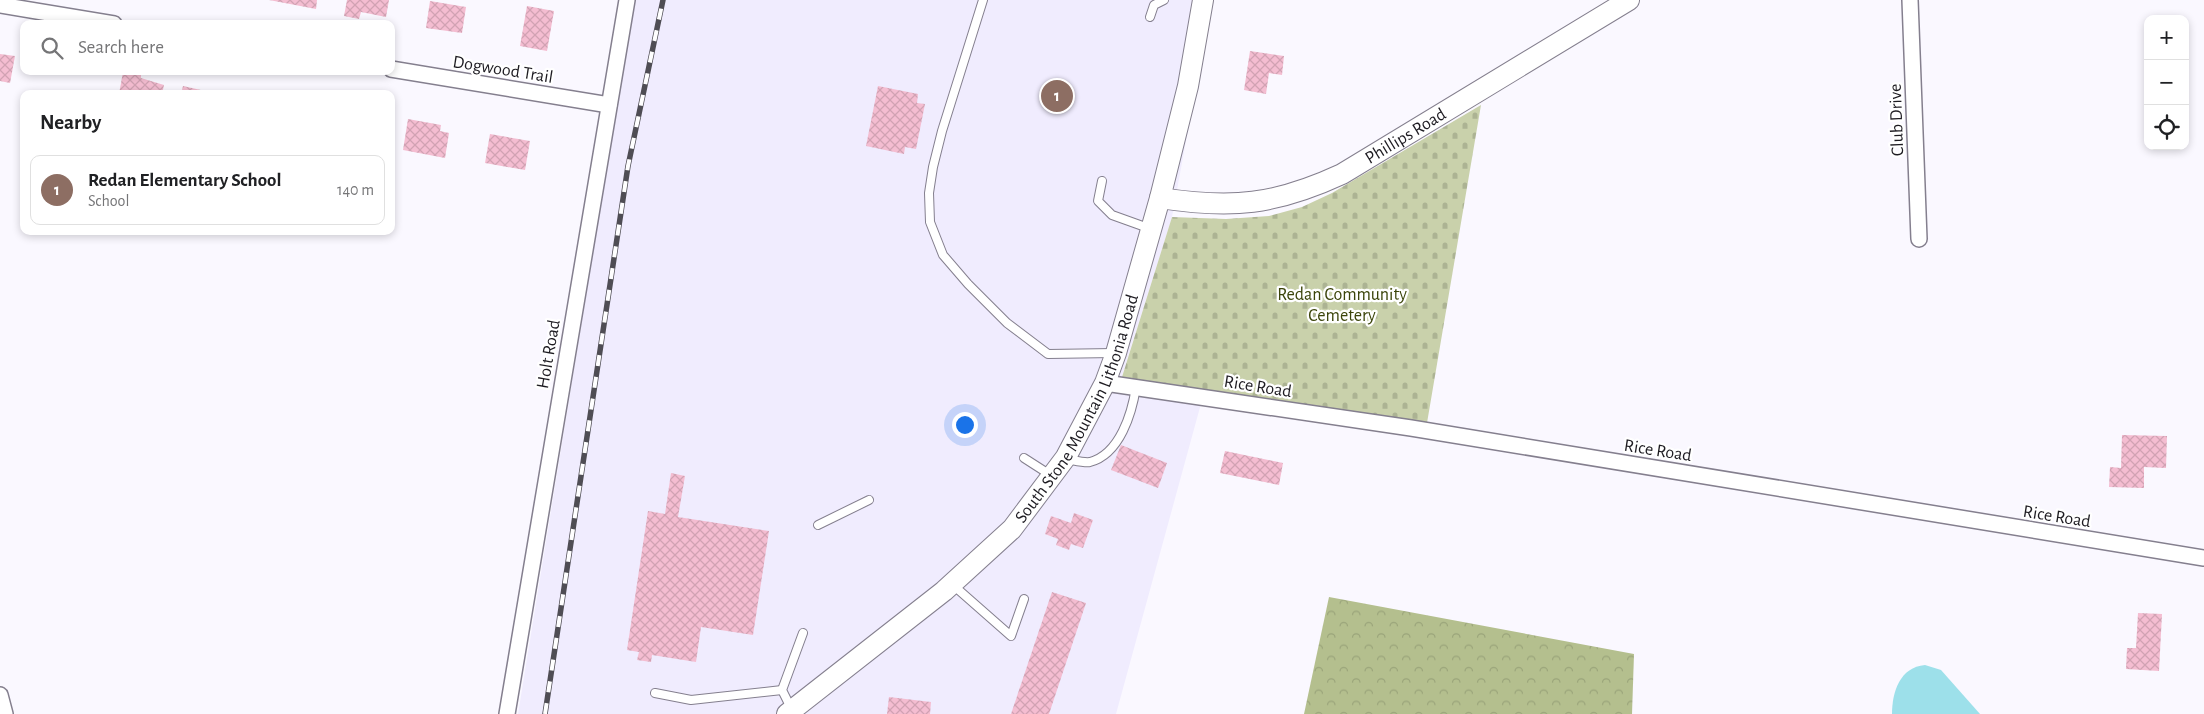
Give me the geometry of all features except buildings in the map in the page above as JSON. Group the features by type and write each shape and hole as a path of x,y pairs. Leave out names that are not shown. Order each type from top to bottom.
{"main road":[{"name":"South Stone Mountain Lithonia Road","path":"789,712 952,584 1012,529 1064,459 1105,383 1116,353 1160,198 1188,86 1203,0"},
{"name":"Phillips Road","path":"1160,198 1197,204 1237,205 1271,200 1309,189 1342,174 1629,0"}],"street":[{"name":"Holt Road","path":"507,714 627,0"},
{"name":"Club Drive","path":"1910,0 1919,239"},
{"path":"0,5 90,20"},
{"name":"Dogwood Trail","path":"395,70 609,105"},
{"name":"Rice Road","path":"1105,383 1411,428 2204,558"},
{"path":"0,695 5,714"}],"lane":[{"path":"983,0 933,167 929,193 930,222 943,255 968,284 1007,323 1048,354 1116,353"},
{"path":"1150,17 1154,5 1164,0"},
{"path":"1102,181 1098,201 1112,215 1151,229"},
{"path":"1064,459 1090,462 1107,452 1120,436 1136,387"},
{"path":"1024,458 1052,476"},
{"path":"818,525 869,500"},
{"path":"952,584 1011,636 1024,599"},
{"path":"789,712 782,690 803,633"},
{"path":"655,693 691,700 782,690"}],"shaded area":[{"path":"634,0 1212,0 1172,217 1122,376 1205,389 1116,714 518,714"}],"green space":[{"name":"Redan Community Cemetery","path":"1481,105 1427,423 1122,377 1172,217 1226,219 1269,216 1302,207 1332,193"},
{"path":"1329,597 1634,654 1632,714 1304,714"}],"water":[{"path":"1925,665 1941,670 1980,714 1892,714 1892,706 1899,682 1909,670"}],"railway":[{"path":"545,714 628,166 663,0"}],"place":[{"name":"Redan Elementary School","path":"1057,96"}]}
